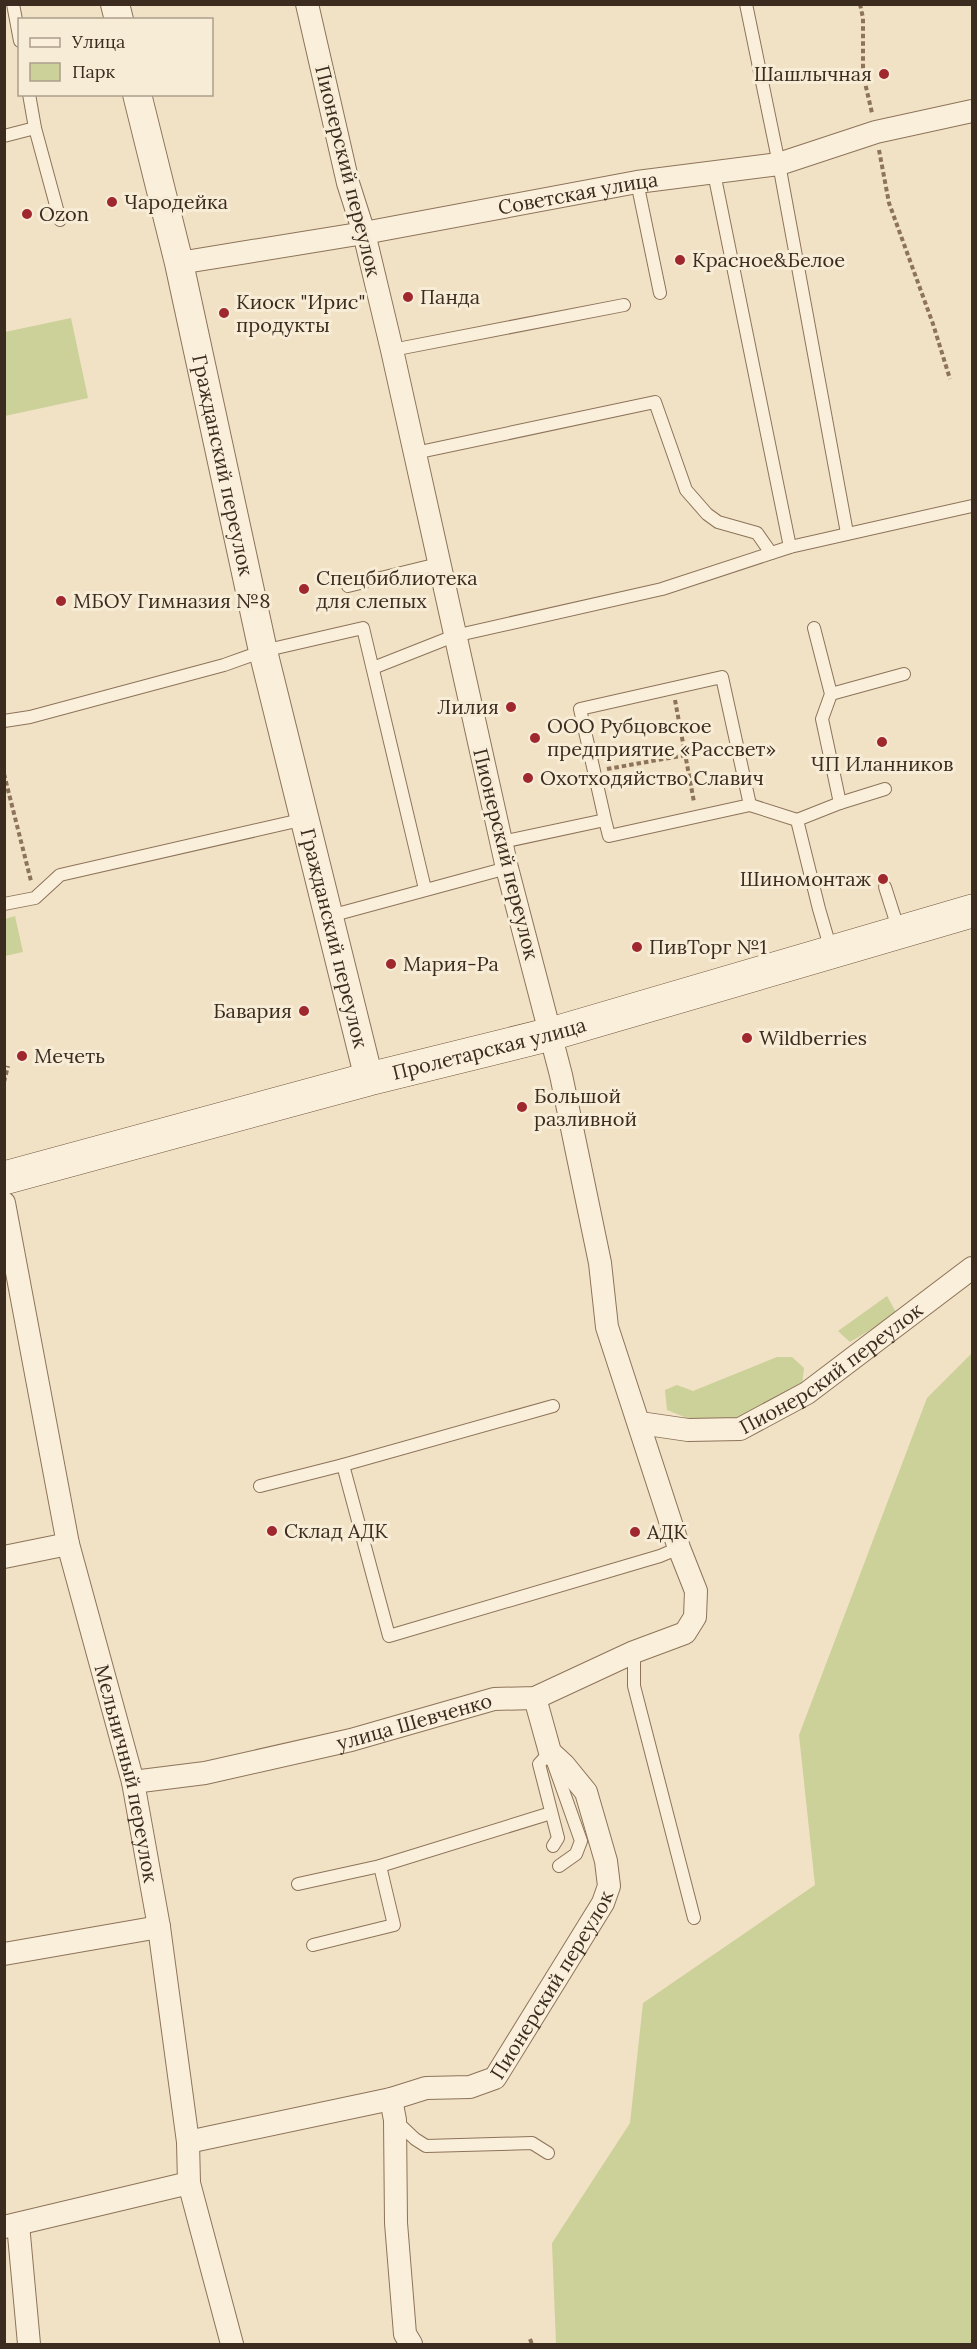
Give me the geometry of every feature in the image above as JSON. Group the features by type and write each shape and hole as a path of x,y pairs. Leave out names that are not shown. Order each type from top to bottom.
{"main road":[{"name":"Пролетарская улица","path":"4,1178 369,1079 551,1034 831,950 972,911"}],"street":[{"name":"Пионерский переулок","path":"307,4 348,183 364,233 392,350 507,868 551,1034 600,1263 607,1327 679,1548 696,1591 695,1617 685,1633"},
{"name":"Гражданский переулок","path":"137,96 178,262 263,651 369,1079"},
{"name":"Советская улица","path":"178,262 364,233 637,182 779,164 876,132 972,111"},
{"name":"Мельничный переулок","path":"4,1203 68,1544 133,1782 159,1927 188,2142 189,2183 232,2344"},
{"name":"Пионерский переулок","path":"640,1423 688,1430 740,1429 807,1393 972,1268"},
{"path":"4,1557 68,1544"},
{"name":"улица Шевченко","path":"133,1782 216,1771 351,1740 494,1699 536,1698 634,1652 685,1633"},
{"name":"Пионерский переулок","path":"188,2142 393,2110 426,2088 470,2087 495,2078 603,1903 609,1886 606,1861 586,1792 550,1752 536,1698"},
{"path":"4,1954 159,1927"},
{"path":"393,2110 396,2223 405,2334 411,2344"},
{"path":"29,2344 11,2225 189,2183"}],"lane":[{"path":"13,4 18,30"},
{"path":"746,4 779,164 847,533"},
{"path":"29,96 35,128 60,220"},
{"path":"4,136 35,128"},
{"path":"714,173 790,547"},
{"path":"637,182 660,292"},
{"path":"392,350 624,305"},
{"path":"415,453 655,402 686,490 707,514 718,522 757,533 771,553"},
{"path":"372,668 454,636 662,589 790,547 972,506"},
{"path":"348,586 438,564"},
{"path":"4,721 30,717 213,668 263,651 363,628 424,889"},
{"path":"814,628 831,694 822,718 840,803"},
{"path":"831,694 904,674"},
{"path":"750,805 722,677 580,708 609,836 750,805 797,820 885,789"},
{"path":"4,904 35,898 60,875 306,819"},
{"path":"502,842 605,820"},
{"path":"797,820 831,950"},
{"path":"330,916 507,868"},
{"path":"885,887 899,931"},
{"path":"260,1486 553,1406"},
{"path":"343,1465 389,1636 660,1556 679,1548"},
{"path":"634,1652 634,1686 694,1918"},
{"path":"553,1846 558,1838 539,1764 550,1752 581,1841 576,1854 559,1866"},
{"path":"298,1884 380,1866 551,1813"},
{"path":"313,1945 394,1925 380,1866"},
{"path":"393,2110 414,2139 426,2146 532,2143 548,2152"}],"path":[{"path":"860,4 863,18 863,74 889,203 933,324 950,379"},
{"path":"672,688 697,816"},
{"path":"594,771 686,755"},
{"path":"4,774 7,795 35,898"},
{"path":"4,1082 8,1066"},
{"path":"4,1098 4,1105"},
{"path":"531,2339 532,2344"}],"green space":[{"path":"71,318 88,398 5,416 5,332"},
{"path":"15,916 23,952 5,956 5,919"},
{"path":"887,1296 897,1314 850,1342 838,1331"},
{"path":"972,1353 972,2344 556,2344 552,2243 630,2123 643,2003 815,1885 799,1735 927,1398"},
{"path":"777,1357 792,1357 804,1368 802,1385 791,1388 756,1413 722,1423 687,1418 667,1410 665,1390 677,1385 693,1391"}],"place":[{"name":"Шашлычная","path":"884,74"},
{"name":"Чародейка","path":"112,202"},
{"name":"Ozon","path":"27,214"},
{"name":"Красное&Белое","path":"680,260"},
{"name":"Панда","path":"408,297"},
{"name":"Киоск \"Ирис\" продукты","path":"224,313"},
{"name":"Спецбиблиотека для слепых","path":"304,589"},
{"name":"МБОУ Гимназия №8","path":"61,601"},
{"name":"Лилия","path":"511,707"},
{"name":"ООО Рубцовское предприятие «Рассвет»","path":"535,738"},
{"name":"ЧП Иланников","path":"882,742"},
{"name":"Охотходяйство Славич","path":"528,778"},
{"name":"Шиномонтаж","path":"883,879"},
{"name":"ПивТорг №1","path":"637,947"},
{"name":"Мария-Ра","path":"391,964"},
{"name":"Бавария","path":"304,1011"},
{"name":"Wildberries","path":"747,1038"},
{"name":"Мечеть","path":"22,1056"},
{"name":"Большой разливной","path":"522,1107"},
{"name":"Склад АДК","path":"272,1531"},
{"name":"АДК","path":"635,1532"}]}
